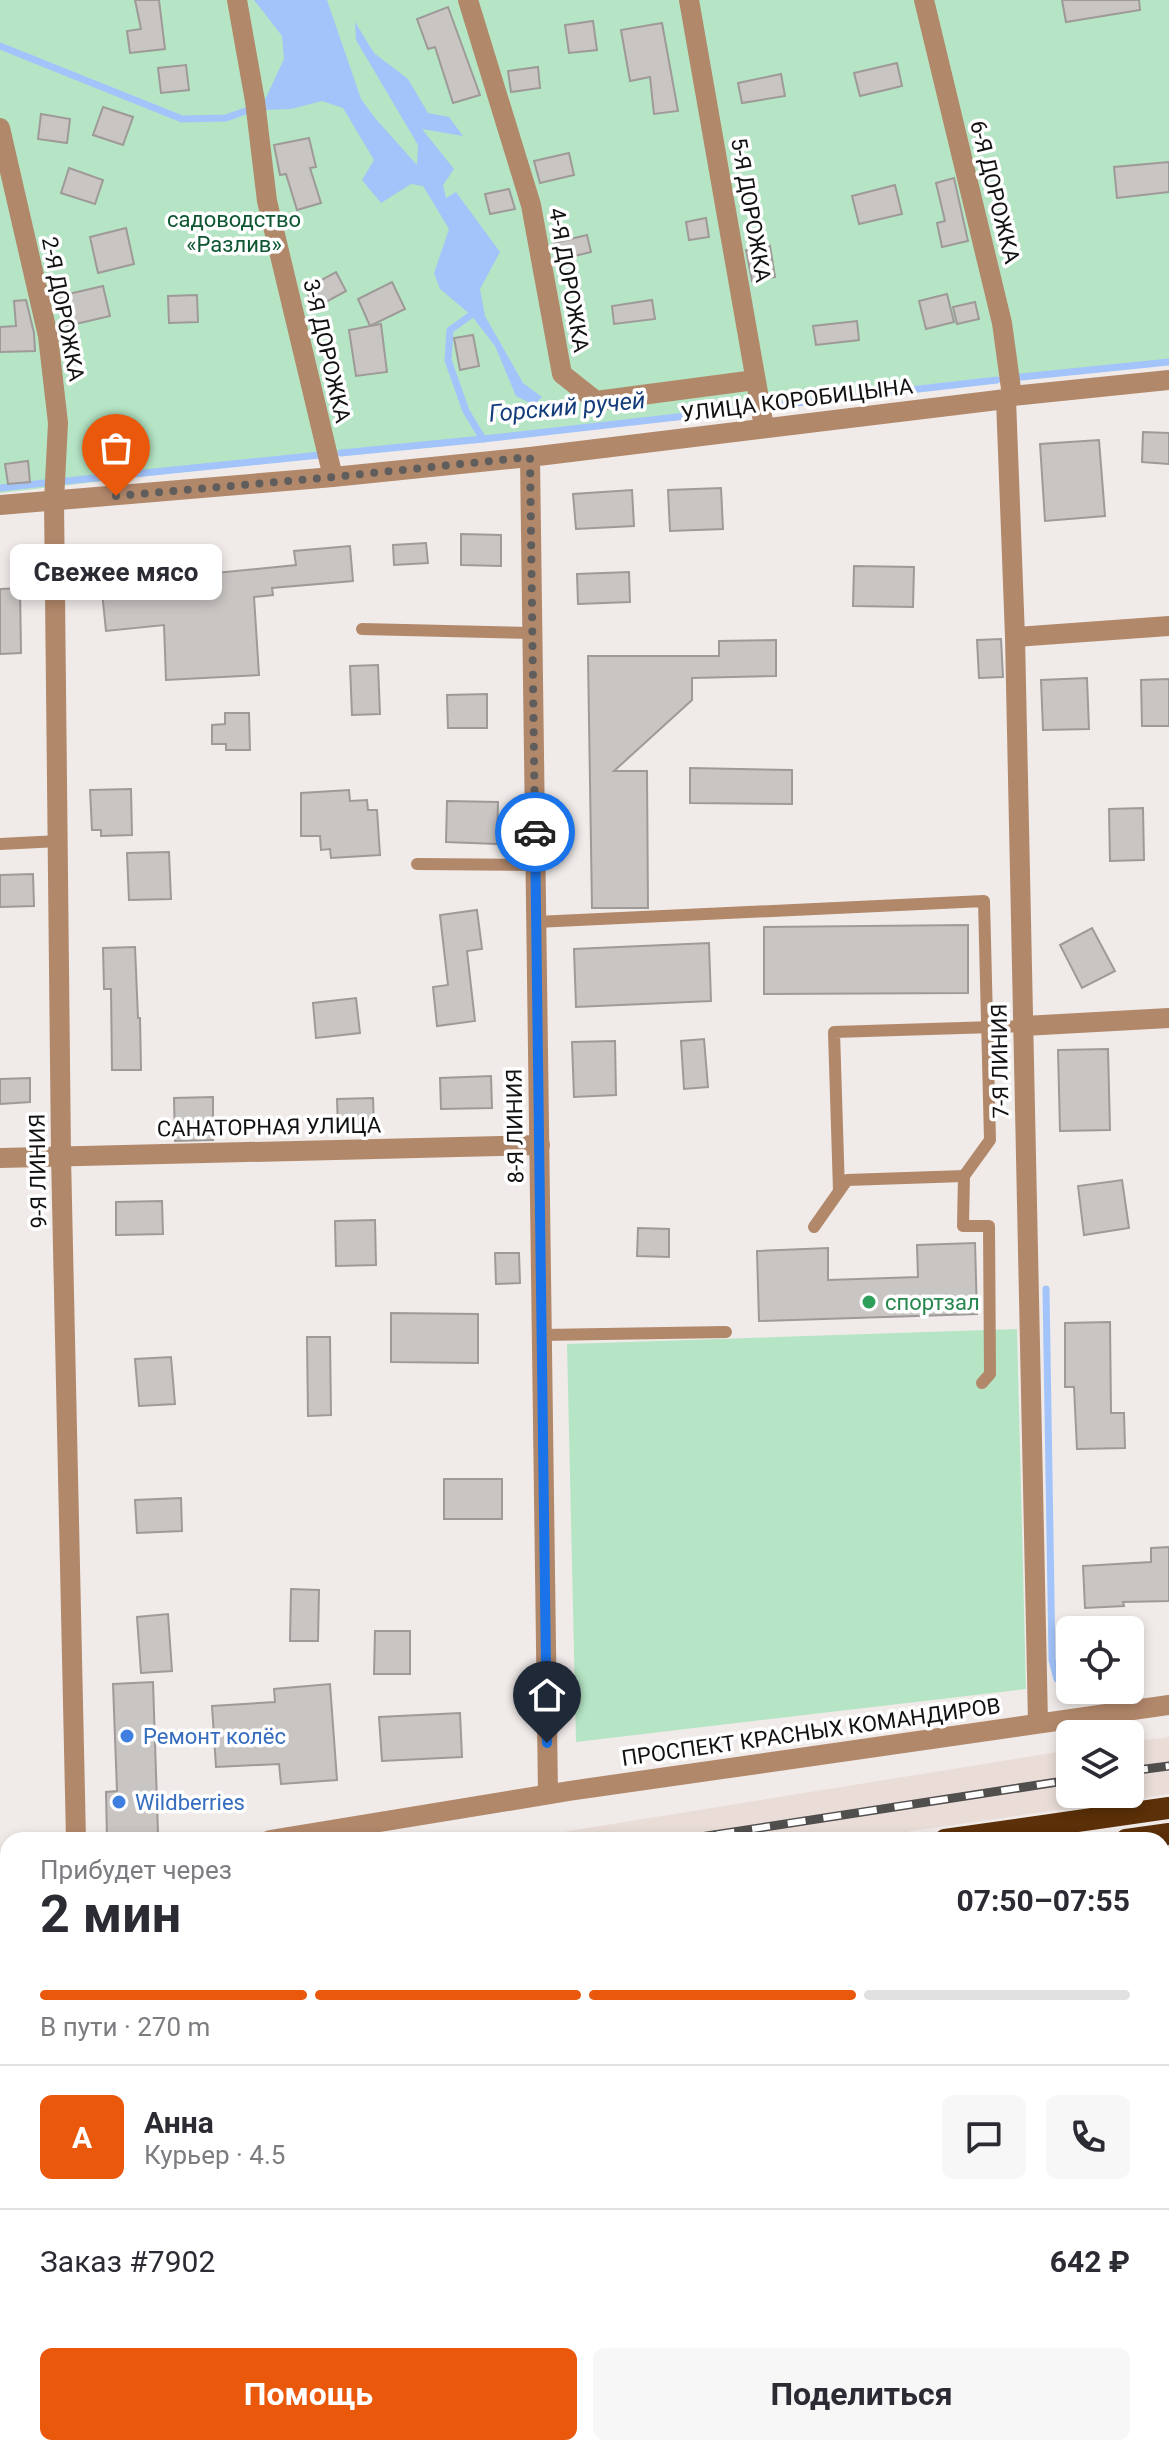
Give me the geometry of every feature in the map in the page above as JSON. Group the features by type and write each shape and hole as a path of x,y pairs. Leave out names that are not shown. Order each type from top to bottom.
{"highway":[{"path":"1001,1832 1169,1808"}],"street":[{"name":"3-Я ДОРОЖКА","path":"237,0 255,101 267,201 333,477"},
{"name":"4-Я ДОРОЖКА","path":"468,0 531,205 562,374 596,401 755,380"},
{"name":"5-Я ДОРОЖКА","path":"689,0 764,427"},
{"name":"6-Я ДОРОЖКА","path":"924,0 1002,323 1009,397"},
{"name":"2-Я ДОРОЖКА","path":"0,128 48,336 58,423 54,501"},
{"name":"УЛИЦА КОРОБИЦЫНА","path":"0,505 530,457 1169,380"},
{"name":"7-Я ЛИНИЯ","path":"1009,397 1038,1723"},
{"name":"8-Я ЛИНИЯ","path":"530,457 548,1794"},
{"name":"9-Я ЛИНИЯ","path":"54,501 61,1156 76,1832"},
{"path":"1015,637 1169,626"},
{"path":"1024,1026 1169,1018"},
{"name":"САНАТОРНАЯ УЛИЦА","path":"0,1158 540,1145"},
{"name":"ПРОСПЕКТ КРАСНЫХ КОМАНДИРОВ","path":"318,1832 548,1794 1169,1705"}],"lane":[{"path":"362,629 532,633"},
{"path":"0,844 59,841"},
{"path":"417,864 535,865"},
{"path":"536,922 984,901 990,1140 964,1176 963,1226 989,1226 990,1374 982,1383"},
{"path":"839,1191 834,1032 1024,1026"},
{"path":"814,1227 847,1180 964,1176"},
{"path":"542,1335 726,1332"}],"shaded area":[{"path":"1169,1737 1169,1794 1144,1798 1144,1740"},
{"path":"1056,1752 1056,1808 1072,1808 905,1832 563,1832"}],"green space":[{"name":"садоводство «Разлив»","path":"0,0 1169,0 1169,364 1003,376 0,493"},
{"path":"1017,1329 1026,1689 576,1742 567,1344"}],"water":[{"path":"254,0 327,0 361,99 417,165 418,145 356,40 355,22 374,53 408,79 428,113 449,117 463,136 422,129 454,169 443,185 446,198 456,192 500,252 480,289 485,316 523,383 542,397 534,405 516,396 495,346 471,315 440,289 434,273 449,229 423,186 411,184 381,203 362,180 374,160 343,108 322,101 291,109 264,110 263,104 284,59 282,36"}],"building":[{"path":"135,0 159,0 165,49 130,53 127,31 141,29"},
{"path":"1062,0 1139,0 1140,10 1066,22"},
{"path":"448,7 480,95 453,103 435,47 428,49 417,19"},
{"path":"593,21 597,50 569,53 565,25"},
{"path":"662,23 678,111 654,114 650,77 630,81 621,30"},
{"path":"897,63 902,86 860,96 854,73"},
{"path":"186,65 189,90 161,93 158,68"},
{"path":"538,67 540,88 511,92 508,71"},
{"path":"781,74 785,96 742,103 738,83"},
{"path":"103,107 133,117 123,145 93,135"},
{"path":"41,114 70,119 67,143 38,139"},
{"path":"309,138 316,167 310,168 321,203 297,210 286,174 280,175 274,145"},
{"path":"569,153 574,175 540,183 534,161"},
{"path":"1169,162 1169,192 1117,198 1114,167"},
{"path":"69,168 103,180 95,204 61,193"},
{"path":"954,178 968,241 942,247 937,223 945,221 936,183"},
{"path":"895,185 902,214 859,224 852,196"},
{"path":"509,189 515,209 490,214 485,194"},
{"path":"706,218 709,237 689,240 686,222"},
{"path":"126,228 134,264 98,273 90,237"},
{"path":"587,235 591,252 558,260 554,243"},
{"path":"770,246 775,277 752,281 746,250"},
{"path":"336,272 346,291 315,308 305,289"},
{"path":"392,282 405,309 370,326 358,299"},
{"path":"103,286 110,316 67,326 60,296"},
{"path":"947,294 954,322 926,329 919,301"},
{"path":"197,295 198,322 169,323 168,296"},
{"path":"26,300 35,351 0,352 0,327 16,326 14,301"},
{"path":"652,300 655,319 614,324 612,306"},
{"path":"975,302 979,319 957,324 953,307"},
{"path":"857,321 859,340 816,345 813,326"},
{"path":"381,324 387,372 356,376 349,330"},
{"path":"473,335 479,366 460,370 454,338"},
{"path":"1143,432 1169,433 1169,464 1142,462"},
{"path":"1099,440 1105,516 1045,521 1040,444"},
{"path":"28,461 30,482 8,484 5,464"},
{"path":"721,488 723,529 670,531 668,490"},
{"path":"632,490 634,526 576,529 573,494"},
{"path":"461,534 501,535 501,566 461,565"},
{"path":"426,543 428,563 394,565 393,545"},
{"path":"350,546 353,581 272,588 273,595 254,597 259,675 166,680 164,625 106,631 99,562 172,554 175,577 296,565 294,551"},
{"path":"854,566 914,567 913,607 853,606"},
{"path":"629,572 630,602 578,604 577,574"},
{"path":"20,588 21,653 0,654 0,589"},
{"path":"1001,639 1003,677 979,678 977,640"},
{"path":"776,640 776,676 692,678 692,700 614,771 647,771 648,908 592,908 588,656 719,656 719,641"},
{"path":"378,665 380,714 352,715 350,666"},
{"path":"1087,678 1089,729 1043,730 1041,680"},
{"path":"1169,679 1169,726 1142,726 1141,680"},
{"path":"487,694 487,728 448,728 447,695"},
{"path":"225,713 249,713 250,750 226,750 226,744 212,744 212,725 225,724"},
{"path":"690,768 792,770 792,804 690,803"},
{"path":"131,789 132,835 101,836 101,830 92,830 90,790"},
{"path":"349,790 350,801 367,800 368,810 377,810 380,855 331,858 330,849 321,850 320,836 301,836 301,793"},
{"path":"447,801 498,802 497,844 446,842"},
{"path":"1143,808 1144,860 1110,861 1109,809"},
{"path":"169,852 171,899 129,900 127,853"},
{"path":"33,874 34,906 0,907 0,875"},
{"path":"477,910 482,949 467,951 475,1021 437,1026 433,987 448,985 440,915"},
{"path":"968,925 968,993 764,994 764,927"},
{"path":"1092,928 1115,971 1082,988 1060,945"},
{"path":"709,943 711,1001 576,1007 574,949"},
{"path":"135,947 141,1070 112,1070 111,989 104,989 103,948"},
{"path":"356,998 360,1033 316,1038 313,1003"},
{"path":"704,1039 708,1087 684,1089 681,1041"},
{"path":"615,1041 616,1095 574,1097 572,1042"},
{"path":"1108,1049 1110,1130 1060,1131 1058,1050"},
{"path":"491,1076 492,1108 441,1109 440,1078"},
{"path":"30,1078 30,1102 0,1104 0,1079"},
{"path":"213,1097 213,1140 175,1141 174,1098"},
{"path":"373,1098 374,1128 338,1129 337,1099"},
{"path":"1122,1180 1129,1228 1084,1235 1078,1186"},
{"path":"162,1201 163,1234 116,1235 116,1202"},
{"path":"375,1220 376,1265 336,1266 335,1221"},
{"path":"638,1228 669,1229 669,1257 637,1256"},
{"path":"975,1243 977,1314 759,1321 757,1251 828,1248 828,1280 918,1277 917,1245"},
{"path":"495,1253 519,1253 520,1283 496,1284"},
{"path":"391,1313 478,1314 478,1363 391,1362"},
{"path":"1110,1322 1111,1413 1124,1413 1125,1448 1077,1449 1074,1387 1065,1387 1065,1323"},
{"path":"307,1337 330,1337 331,1415 308,1416"},
{"path":"171,1357 175,1404 139,1406 135,1359"},
{"path":"444,1479 502,1479 502,1519 444,1519"},
{"path":"181,1498 182,1531 137,1533 135,1500"},
{"path":"1169,1547 1169,1601 1123,1602 1124,1606 1085,1608 1083,1566 1151,1562 1151,1548"},
{"path":"291,1589 319,1590 318,1641 290,1641"},
{"path":"168,1614 172,1671 141,1673 137,1617"},
{"path":"375,1631 410,1631 410,1674 374,1674"},
{"path":"153,1682 158,1832 107,1832 106,1792 117,1791 113,1684"},
{"path":"330,1684 337,1780 281,1784 279,1764 216,1767 212,1706 275,1702 274,1689"},
{"path":"460,1713 462,1757 382,1761 379,1717"}],"waterway":[{"name":"Горский ручей","path":"0,46 182,119 226,118 254,108"},
{"name":"Горский ручей","path":"471,315 450,330 448,360 466,411 483,439 747,409"},
{"name":"Горский ручей","path":"1021,377 1169,362"},
{"name":"Горский ручей","path":"779,405 997,380"},
{"path":"341,453 483,439"},
{"path":"66,481 320,455"},
{"path":"0,488 44,483"},
{"path":"1046,1289 1052,1660 1056,1675"}],"railway":[{"path":"1144,1769 1169,1766"},
{"path":"733,1832 1056,1782"}],"way so far":[{"path":"116,496 530,457 535,832"}],"place":[{"name":"Свежее мясо","path":"116,496"},
{"name":"спортзал","path":"869,1302"},
{"name":"Ремонт колёс","path":"127,1736"},
{"name":"Wildberries","path":"119,1802"}],"route":[{"path":"535,832 547,1743"}]}
